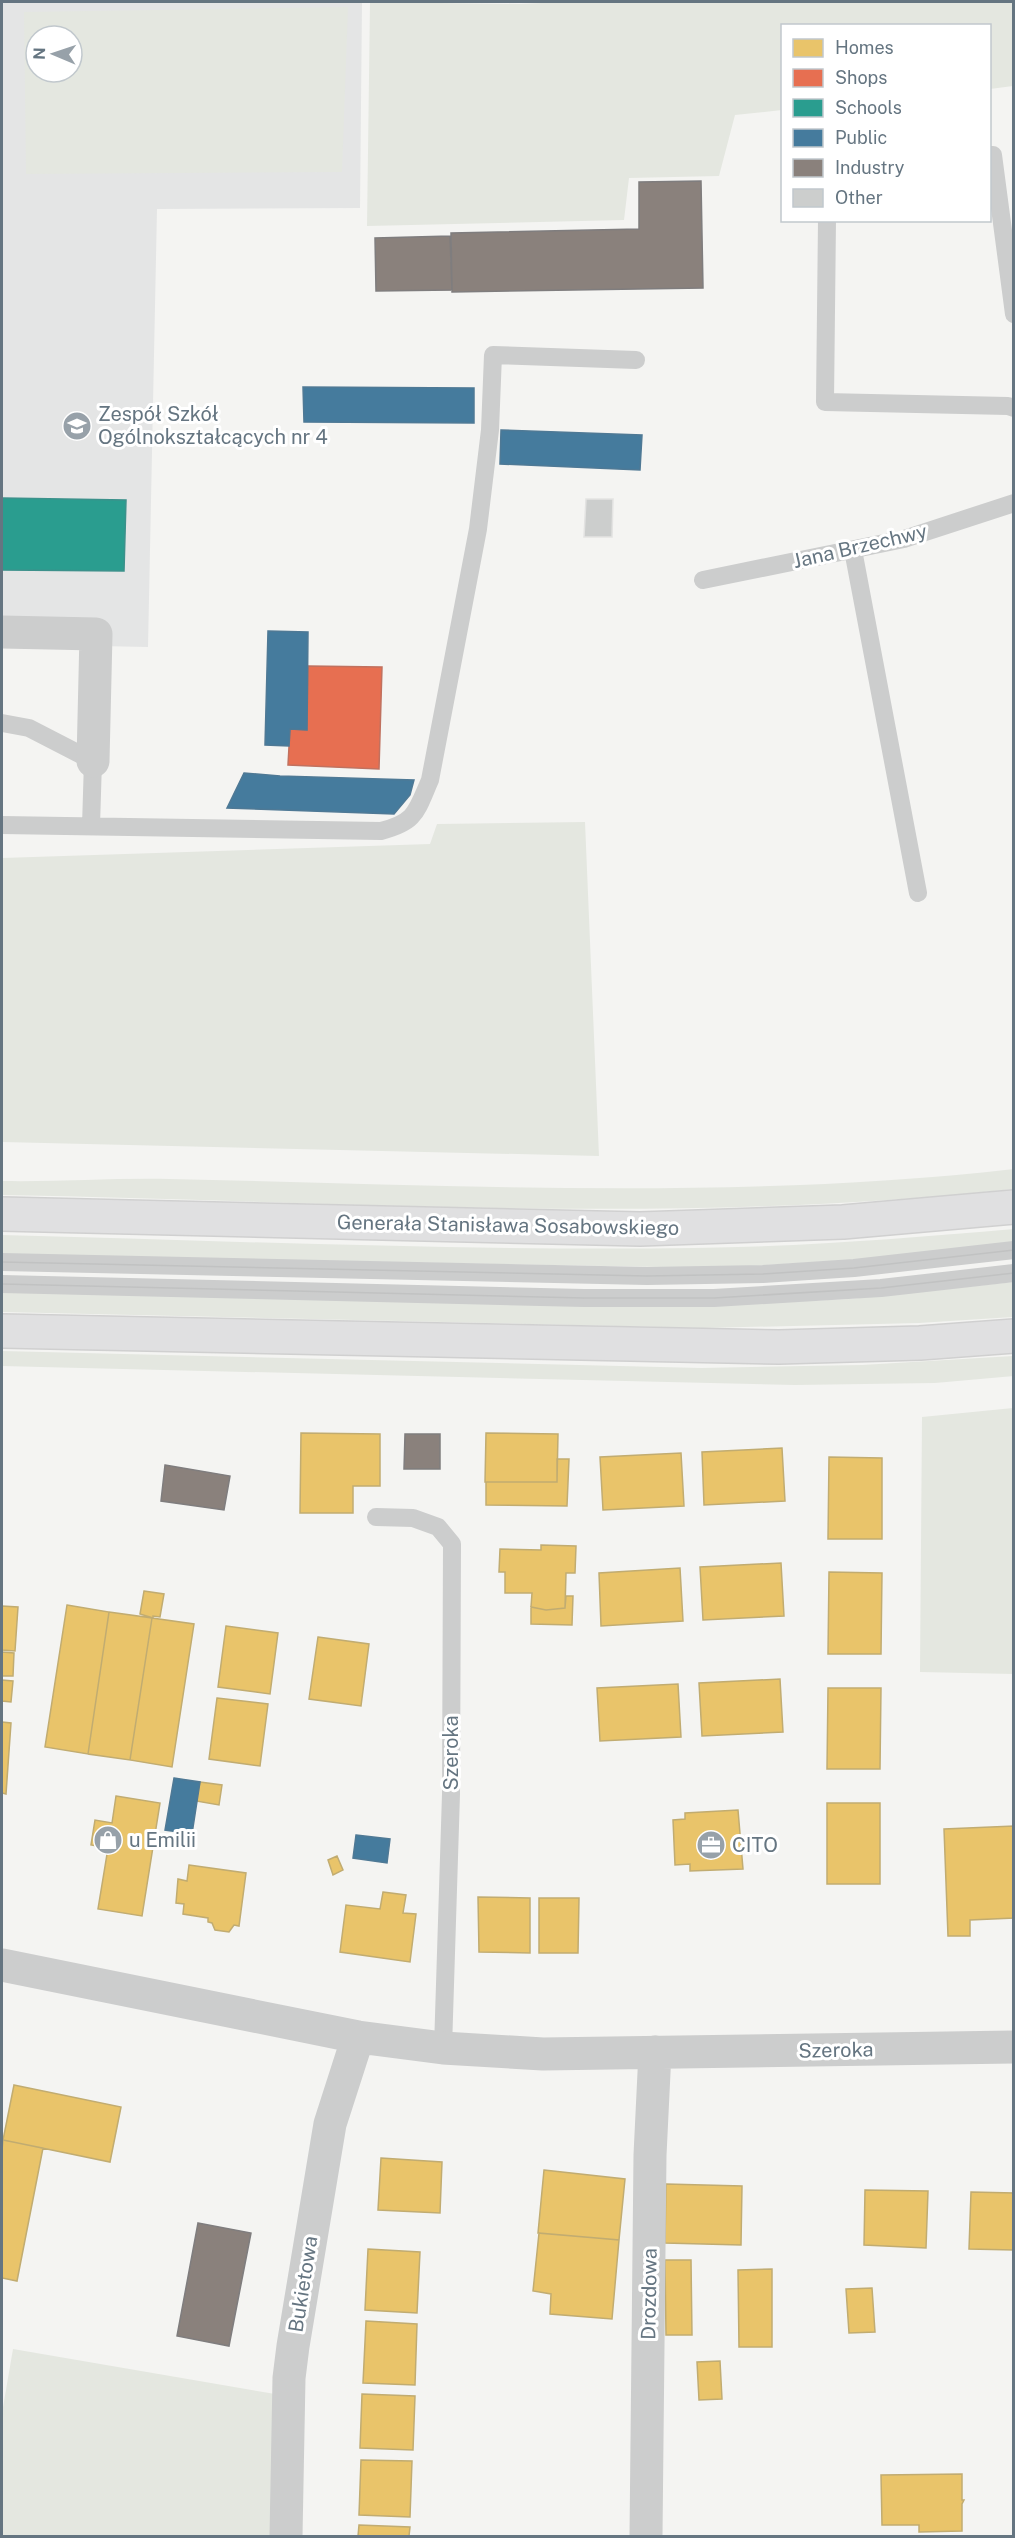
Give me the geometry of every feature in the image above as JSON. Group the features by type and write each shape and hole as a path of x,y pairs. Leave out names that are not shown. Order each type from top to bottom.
{"main road":[{"name":"Generała Stanisława Sosabowskiego","path":"2,1214 651,1228 832,1223 1014,1207"},
{"path":"2,1331 779,1347 892,1344 1014,1336"}],"street":[{"path":"2,632 96,634 93,761"},
{"name":"Szeroka","path":"2,1965 358,2037 443,2048 543,2054 1014,2047"},
{"name":"Bukietowa","path":"286,2536 289,2378 293,2346 330,2124 358,2037"},
{"name":"Drozdowa","path":"646,2536 650,2155 655,2052"}],"lane":[{"path":"991,155 993,155 1014,314"},
{"path":"827,222 825,402 1008,406 1014,408"},
{"path":"2,825 381,831 402,826 417,811 430,780 478,529 490,430 493,355 636,360"},
{"name":"Jana Brzechwy","path":"703,580 904,539 1014,503"},
{"path":"853,550 918,893"},
{"path":"2,723 29,728 93,761 91,826"},
{"path":"2,1262 647,1276 763,1274 854,1268 1014,1250"},
{"path":"2,1284 647,1298 793,1294 890,1287 1014,1273"},
{"name":"Szeroka","path":"376,1517 413,1518 438,1527 452,1544 451,1794 443,2048"}],"shaded area":[{"name":"Zespół Szkół Ogólnokształcących nr 4","path":"2,2 362,2 360,208 157,209 148,647 2,644"},
{"path":"370,2 519,4 564,2 1013,2 1013,86 991,89 991,24 781,24 781,110 735,115 719,176 629,178 624,220 367,226"},
{"path":"348,7 342,172 26,174 25,84 84,84 84,24 24,24 24,12"},
{"path":"585,822 599,1156 2,1142 2,858 430,844 437,824"},
{"path":"1014,1169 1013,1189 887,1200 761,1206 634,1209 508,1208 2,1195 2,1181 169,1179 486,1187 698,1188 909,1179"},
{"path":"1014,1229 1013,1243 900,1257 716,1268 2,1255 2,1235 348,1245 608,1249 774,1246"},
{"path":"1014,1282 1013,1317 919,1323 703,1328 2,1312 2,1292 675,1307 850,1299"},
{"path":"2,1351 701,1368 862,1365 1013,1356 1014,1376 935,1383 795,1385 41,1367 2,1366"},
{"path":"1013,1408 1013,1674 920,1672 922,1417"},
{"path":"13,2349 275,2394 272,2536 2,2536 2,2413"}],"building: Homes":[{"path":"301,1433 380,1434 380,1486 353,1486 353,1513 300,1513"},
{"path":"486,1433 558,1434 557,1482 485,1482"},
{"path":"782,1448 785,1501 704,1505 702,1452"},
{"path":"681,1453 684,1506 603,1510 600,1457"},
{"path":"829,1457 882,1458 882,1539 828,1539"},
{"path":"557,1459 569,1459 567,1506 486,1505 486,1482 557,1482"},
{"path":"541,1545 576,1546 575,1573 566,1573 565,1608 546,1610 531,1607 532,1593 505,1593 505,1572 499,1572 500,1549 541,1550"},
{"path":"781,1563 784,1616 703,1620 700,1567"},
{"path":"680,1568 683,1621 601,1626 599,1573"},
{"path":"829,1572 882,1573 881,1654 828,1654"},
{"path":"144,1591 164,1594 160,1617 153,1616 153,1618 140,1614"},
{"path":"566,1596 573,1596 572,1625 531,1624 531,1607 546,1610 565,1608"},
{"path":"67,1605 109,1612 88,1754 45,1747"},
{"path":"2,1606 18,1607 15,1651 2,1650"},
{"path":"109,1612 152,1618 130,1760 88,1754"},
{"path":"152,1618 194,1624 172,1767 130,1760"},
{"path":"226,1626 278,1633 270,1694 218,1687"},
{"path":"318,1637 369,1644 361,1706 309,1699"},
{"path":"2,1652 14,1653 13,1676 2,1676"},
{"path":"780,1679 783,1732 702,1736 699,1683"},
{"path":"2,1680 13,1681 11,1702 2,1701"},
{"path":"678,1684 681,1737 600,1741 597,1688"},
{"path":"828,1688 881,1688 880,1769 827,1769"},
{"path":"217,1698 268,1704 260,1766 209,1759"},
{"path":"2,1722 11,1723 6,1794 2,1793"},
{"path":"200,1782 222,1785 219,1805 196,1801"},
{"path":"116,1796 160,1803 142,1916 98,1909 108,1848 91,1845 95,1820 112,1823"},
{"path":"827,1803 880,1803 880,1884 827,1884"},
{"path":"738,1810 743,1869 690,1871 690,1864 675,1865 673,1820 685,1819 685,1813"},
{"path":"1014,1826 1014,1918 970,1920 970,1936 948,1936 944,1829"},
{"path":"337,1856 343,1870 333,1875 328,1860"},
{"path":"189,1865 246,1873 239,1926 234,1925 229,1932 215,1930 212,1923 208,1922 208,1918 183,1914 184,1904 176,1903 178,1879 187,1881"},
{"path":"383,1892 406,1895 403,1913 416,1914 410,1962 340,1952 346,1905 380,1909"},
{"path":"478,1897 530,1898 530,1953 479,1952"},
{"path":"539,1898 579,1898 578,1953 539,1953"},
{"path":"14,2085 121,2107 110,2162 3,2140"},
{"path":"3,2140 43,2148 17,2281 2,2278"},
{"path":"381,2158 442,2162 440,2213 378,2210"},
{"path":"544,2170 625,2179 619,2240 538,2233"},
{"path":"666,2184 742,2186 741,2245 665,2243"},
{"path":"865,2190 928,2191 926,2248 864,2245"},
{"path":"971,2192 1014,2193 1014,2250 969,2249"},
{"path":"539,2233 619,2240 612,2319 550,2314 551,2294 533,2291"},
{"path":"368,2249 420,2252 417,2313 365,2310"},
{"path":"665,2260 691,2260 692,2335 666,2335"},
{"path":"772,2269 772,2347 739,2347 738,2270"},
{"path":"872,2288 875,2332 849,2333 846,2289"},
{"path":"366,2321 417,2324 415,2385 363,2383"},
{"path":"720,2361 722,2399 699,2400 697,2362"},
{"path":"362,2394 415,2396 413,2450 360,2448"},
{"path":"361,2460 412,2461 410,2517 359,2515"},
{"path":"962,2474 962,2500 964,2500 962,2531 919,2532 919,2525 882,2525 881,2475"},
{"path":"359,2525 410,2527 409,2536 358,2536"}],"building: Shops":[{"path":"308,666 382,667 379,769 288,765 290,729 307,730"}],"building: Schools":[{"path":"2,498 126,500 124,571 2,570"}],"building: Public":[{"path":"303,387 474,388 474,423 304,422"},
{"path":"501,430 642,435 640,470 500,464"},
{"path":"268,631 308,632 307,730 290,729 289,746 265,745"},
{"path":"244,773 414,780 410,795 394,814 227,808"},
{"path":"174,1778 200,1782 192,1834 165,1830"},
{"path":"356,1835 390,1839 387,1863 353,1858"}],"building: Industry":[{"path":"701,181 703,288 452,292 451,233 639,229 639,182"},
{"path":"450,236 452,290 376,291 375,238"},
{"path":"405,1434 440,1434 440,1469 404,1469"},
{"path":"165,1465 230,1476 224,1510 161,1501"},
{"path":"198,2223 251,2233 229,2346 177,2336"}],"building: Other":[{"path":"586,499 613,499 612,537 584,537"}],"tram line":[{"path":"2,1262 647,1276 763,1274 854,1268 1014,1250"},
{"path":"2,1284 584,1298 714,1298 881,1288 1014,1273"}],"place":[{"name":"Zespół Szkół Ogólnokształcących nr 4","path":"77,426"},
{"name":"u Emilii","path":"108,1840"},
{"name":"CITO","path":"711,1845"}]}
